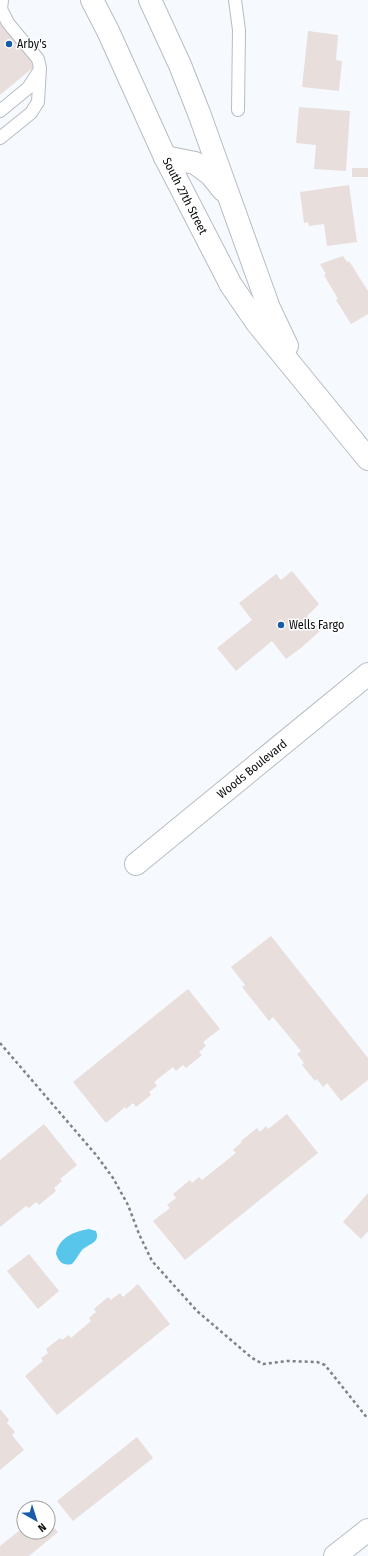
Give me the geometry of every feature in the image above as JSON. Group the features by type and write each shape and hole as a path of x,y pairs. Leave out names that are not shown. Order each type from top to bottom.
{"main road":[{"name":"South 27th Street","path":"92,0 114,43 165,157 231,285 258,323 368,459"},
{"name":"South 27th Street","path":"150,0 180,65 269,308 303,378"},
{"path":"165,157 195,163 211,175 228,196"},
{"name":"Woods Boulevard","path":"136,864 368,674"},
{"path":"335,1556 368,1530"}],"lane":[{"path":"0,138 30,113 38,102 40,68 38,59 8,24 1,9 2,0"},
{"path":"235,0 239,30 238,110"},
{"path":"0,111 28,88 40,68"}],"path":[{"path":"0,1043 97,1156 113,1178 128,1205 139,1234 152,1261 197,1311 252,1358 264,1364 287,1361 317,1362 325,1365 368,1419"}],"water":[{"path":"89,1229 96,1231 97,1238 95,1241 82,1250 72,1264 62,1263 56,1254 57,1248 60,1244 68,1236"}],"building":[{"name":"Arby's","path":"0,22 35,66 0,95"},
{"path":"308,31 338,35 336,60 342,61 339,91 302,87"},
{"path":"299,107 350,111 346,171 314,169 316,145 296,143"},
{"path":"352,168 368,168 368,177 352,177"},
{"path":"349,185 357,242 327,246 324,224 309,226 308,222 304,223 300,192"},
{"path":"343,256 347,262 349,261 368,291 368,314 351,324 336,300 338,299 324,275 326,274 320,264"},
{"name":"Wells Fargo","path":"292,571 319,604 307,616 321,630 286,659 272,641 236,671 217,648 252,620 239,603 276,574 281,580"},
{"path":"271,936 368,1058 368,1080 341,1101 327,1083 323,1087 317,1079 315,1081 302,1065 304,1063 297,1054 301,1051 273,1017 269,1021 242,987 245,985 231,967"},
{"path":"188,989 220,1029 203,1042 206,1046 199,1052 202,1055 186,1068 183,1065 176,1071 173,1067 154,1082 157,1086 149,1092 151,1095 136,1107 133,1103 126,1109 125,1107 106,1123 73,1082"},
{"path":"287,1114 318,1153 185,1260 153,1221 170,1208 167,1205 176,1198 173,1194 190,1180 192,1183 199,1177 202,1180 236,1153 233,1150 242,1142 241,1141 257,1128 260,1132 266,1126 268,1129"},
{"path":"44,1124 77,1165 60,1179 62,1181 54,1188 56,1191 39,1205 36,1202 29,1208 26,1206 0,1227 0,1160"},
{"path":"368,1193 368,1231 361,1239 343,1222"},
{"path":"29,1254 59,1291 38,1309 7,1271"},
{"path":"138,1284 170,1324 57,1415 25,1376 43,1361 41,1358 48,1353 46,1349 60,1338 62,1340 69,1335 71,1338 91,1321 89,1318 96,1312 94,1309 108,1297 111,1300 120,1293 123,1297"},
{"path":"0,1409 9,1420 7,1423 15,1432 12,1435 24,1450 0,1470"},
{"path":"137,1437 153,1458 73,1521 57,1501"},
{"path":"16,1533 16,1540 48,1540 29,1556 0,1556 0,1546"}],"place":[{"name":"Arby's","path":"9,44"},
{"name":"Wells Fargo","path":"281,625"}]}
